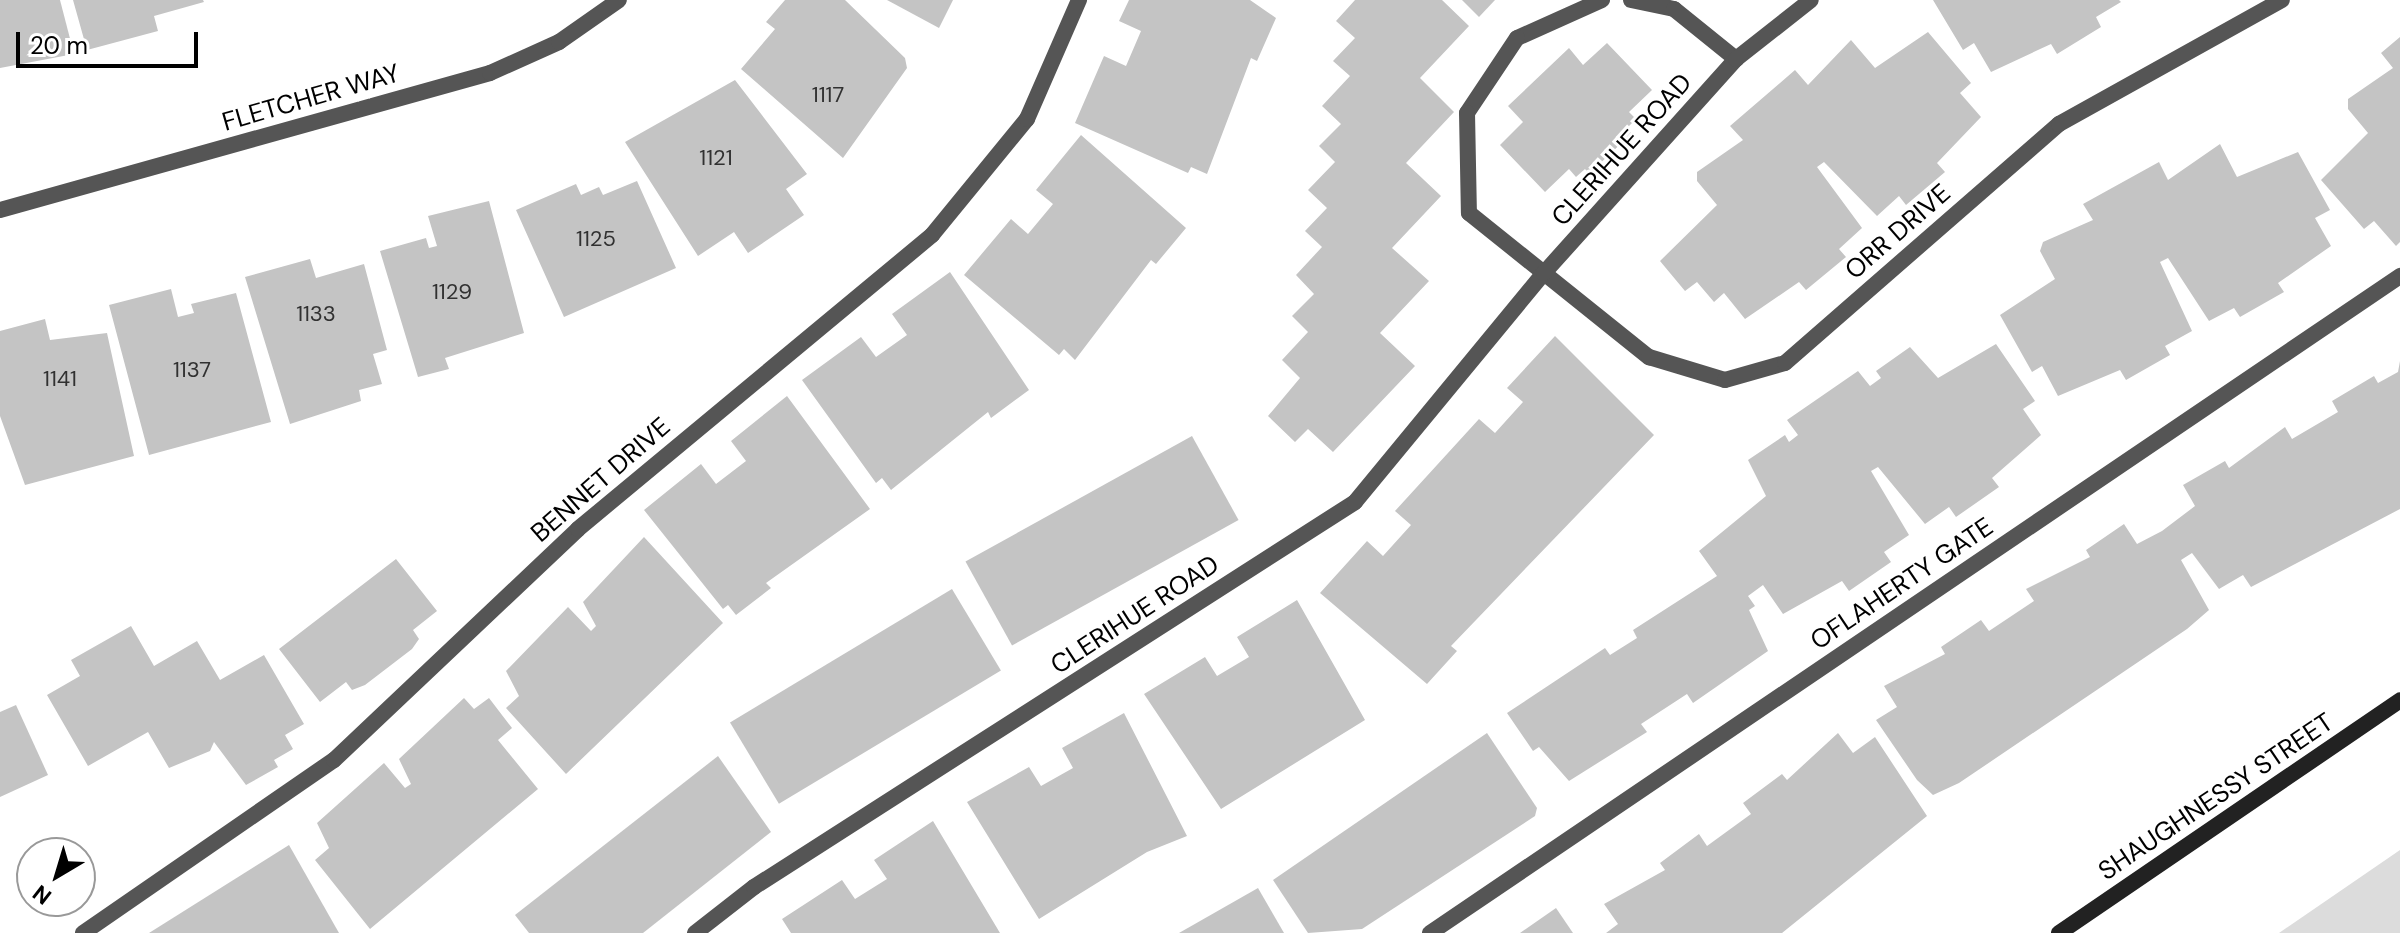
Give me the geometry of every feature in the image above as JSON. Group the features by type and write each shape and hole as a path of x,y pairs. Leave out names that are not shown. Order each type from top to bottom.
{"main road":[{"name":"SHAUGHNESSY STREET","path":"2059,933 2400,700"}],"street":[{"name":"FLETCHER WAY","path":"0,210 490,73 559,42 619,0"},
{"name":"BENNET DRIVE","path":"83,933 334,760 578,529 932,235 1027,119 1079,0"},
{"path":"1544,273 1469,213 1467,113 1517,38 1602,0"},
{"path":"1631,0 1674,9 1736,59"},
{"name":"CLERIHUE ROAD","path":"695,933 754,887 1355,502 1544,273 1736,59 1811,0"},
{"name":"ORR DRIVE","path":"1544,273 1649,357 1725,380 1785,363 2059,124 2282,0"},
{"name":"OFLAHERTY GATE","path":"1430,933 2400,276"}],"shaded area":[{"path":"2400,850 2400,933 2279,933"}],"building":[{"path":"0,0 60,0 74,54 0,68"},
{"path":"73,0 204,2 154,16 158,31 87,50"},
{"path":"785,0 845,0 905,58 907,68 843,158 741,69 775,29 766,22"},
{"path":"887,0 953,0 939,28"},
{"path":"1129,0 1250,0 1276,18 1257,61 1251,58 1207,174 1191,167 1188,173 1075,123 1104,56 1126,66 1141,31 1119,21"},
{"path":"1355,0 1442,0 1469,26 1420,78 1454,112 1406,163 1441,196 1392,248 1429,281 1380,333 1415,366 1333,452 1308,429 1295,442 1268,416 1300,378 1282,360 1308,332 1292,316 1314,294 1296,275 1322,247 1305,231 1327,208 1308,190 1335,162 1319,146 1341,124 1322,106 1350,76 1333,61 1355,38 1336,21"},
{"path":"1462,0 1495,0 1479,17"},
{"path":"1933,0 2121,2 2096,17 2101,27 2057,54 2051,44 1991,72 1974,43 1963,50"},
{"path":"1928,32 1971,83 1960,93 1981,117 1937,163 1945,172 1906,205 1899,196 1877,216 1824,162 1817,167 1862,228 1839,249 1846,257 1806,290 1799,282 1745,319 1724,293 1714,302 1697,282 1685,291 1660,261 1717,205 1697,181 1697,172 1743,140 1730,126 1795,70 1808,85 1851,40 1875,68"},
{"path":"2400,37 2400,242 2396,246 2374,221 2364,229 2321,180 2368,133 2348,109 2348,99 2393,68 2381,53"},
{"path":"1607,43 1652,90 1629,112 1636,119 1627,128 1632,133 1589,174 1585,169 1576,177 1569,169 1545,192 1500,145 1523,122 1508,106 1569,48 1583,65"},
{"path":"735,80 807,174 786,189 804,215 748,253 734,232 698,256 625,142"},
{"path":"1081,135 1186,228 1156,264 1151,260 1075,360 1064,349 1059,355 964,275 1011,219 1028,234 1053,204 1036,190"},
{"path":"2220,144 2237,177 2298,152 2330,210 2315,218 2331,246 2278,283 2284,292 2240,317 2234,308 2209,321 2168,258 2160,262 2192,331 2165,346 2170,355 2126,380 2120,370 2058,396 2042,366 2032,372 2000,315 2055,279 2040,251 2043,242 2093,220 2083,204 2159,162 2168,180"},
{"path":"637,181 676,268 564,317 516,210 576,184 581,195 599,187 603,195"},
{"path":"489,201 524,333 445,358 449,369 418,377 380,251 426,238 429,248 437,246 428,216"},
{"path":"310,259 316,278 364,264 387,350 373,354 382,384 359,390 361,401 290,424 245,277"},
{"path":"950,272 1029,390 991,418 988,412 891,490 882,478 876,483 802,380 861,337 876,357 907,335 892,314"},
{"path":"171,289 178,317 194,313 191,304 236,293 271,422 149,455 109,305"},
{"path":"45,319 50,340 107,333 134,456 25,485 0,416 0,331"},
{"path":"1555,336 1654,435 1451,646 1457,651 1427,684 1320,593 1367,541 1383,556 1411,525 1395,511 1479,419 1495,433 1523,402 1507,388"},
{"path":"1996,344 2035,401 2023,409 2041,435 1992,478 1999,487 1956,517 1949,507 1925,524 1878,467 1871,471 1909,535 1884,552 1891,562 1849,591 1842,581 1783,614 1763,585 1748,596 1755,606 1749,610 1768,651 1693,703 1687,694 1641,724 1647,732 1569,781 1539,747 1533,751 1507,713 1605,648 1610,655 1637,638 1633,630 1717,576 1699,551 1766,496 1748,460 1785,435 1789,442 1798,435 1787,420 1858,371 1870,386 1881,378 1876,371 1910,347 1938,378"},
{"path":"2400,361 2400,509 2251,587 2243,575 2219,589 2192,553 2181,560 2209,610 2187,629 1959,783 1933,795 1917,780 1876,720 1897,707 1884,686 1945,654 1941,647 1981,620 1989,631 2034,601 2026,589 2090,557 2086,550 2124,524 2137,544 2162,531 2195,506 2183,485 2225,461 2229,468 2285,427 2292,439 2338,412 2332,401 2374,376 2378,383 2398,372"},
{"path":"787,396 870,509 766,583 771,588 736,615 728,605 723,609 644,510 701,464 716,484 746,461 731,441"},
{"path":"1192,436 1239,520 1012,646 965,562"},
{"path":"644,537 723,623 566,774 506,708 519,696 506,671 568,607 591,631 596,626 583,602"},
{"path":"396,559 437,611 413,630 419,639 412,649 365,685 352,690 346,682 320,702 279,649"},
{"path":"952,589 1001,670 779,804 730,722"},
{"path":"1297,600 1365,720 1221,809 1144,694 1205,657 1217,676 1249,657 1237,637"},
{"path":"131,626 154,666 197,641 220,680 264,655 304,724 285,735 293,749 274,760 278,767 246,785 214,742 210,751 169,768 148,732 88,766 47,695 80,676 71,660"},
{"path":"464,698 474,709 489,698 512,728 498,740 538,789 370,929 315,860 329,848 317,823 384,763 405,788 411,784 399,759"},
{"path":"16,705 48,775 0,797 0,712"},
{"path":"1124,713 1187,836 1147,852 1039,919 967,802 1029,767 1041,786 1073,768 1062,748"},
{"path":"1487,733 1537,808 1535,816 1362,929 1308,933 1273,880"},
{"path":"1838,733 1853,753 1875,737 1927,816 1782,933 1606,933 1618,924 1604,904 1665,870 1660,863 1699,834 1707,846 1751,814 1743,803 1782,774 1787,780"},
{"path":"718,756 771,832 643,933 529,933 515,915"},
{"path":"933,821 1000,933 791,933 782,919 842,880 855,899 887,879 874,860"},
{"path":"289,845 339,933 149,933"},
{"path":"1258,888 1284,933 1179,933"},
{"path":"1556,908 1573,933 1520,933"}]}
